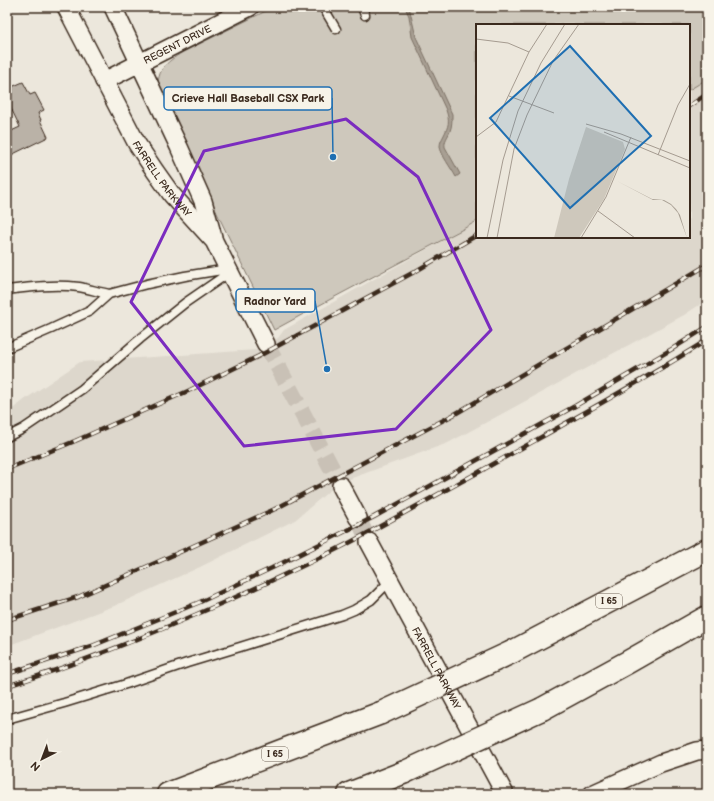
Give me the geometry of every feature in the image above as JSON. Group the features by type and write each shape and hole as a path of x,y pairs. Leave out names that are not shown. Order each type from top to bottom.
{"highway":[{"name":"I 65","path":"168,794 381,713 512,652 707,550"},
{"path":"349,794 405,772 542,709 707,617"}],"street":[{"name":"FARRELL PARKWAY","path":"66,7 137,144 172,195 214,241 266,344"},
{"path":"113,7 140,62 203,201 214,241"},
{"name":"REGENT DRIVE","path":"104,81 250,7"},
{"path":"341,486 358,518"},
{"name":"FARRELL PARKWAY","path":"369,542 505,794"},
{"path":"592,794 660,764 697,751 707,750"}],"lane":[{"path":"323,7 336,29"},
{"path":"7,348 90,311 109,294 185,276 229,271"},
{"path":"7,436 23,429 82,389 140,339 185,303 229,271"},
{"path":"7,290 50,285 78,287 109,294"},
{"path":"7,719 64,704 187,663 342,615 371,600 390,581"}],"highlighted area":[{"path":"346,119 418,177 491,330 396,429 244,446 131,302 204,151"}],"shaded area":[{"path":"274,7 707,7 707,79 690,89 690,24 476,24 476,222 274,330 159,94 159,79 163,68 171,60 183,52"},
{"path":"405,7 409,7 416,37 452,114 451,127 445,147 460,174 456,177 444,157 440,146 448,126 446,110 412,37 409,16"},
{"path":"707,79 707,300 684,315 448,443 352,478 329,491 295,520 200,567 114,606 7,646 7,413 80,362 255,350 278,338 284,330 476,222 476,238 690,238 690,89"}],"building":[{"path":"23,82 30,95 35,93 44,110 38,113 48,137 7,157 7,133 20,127 7,100 7,89"}],"tunnel":[{"path":"266,344 341,486"},
{"path":"358,518 369,542"}],"railway":[{"path":"690,105 707,94"},
{"path":"7,469 188,391 259,356 416,271 476,236"},
{"path":"7,620 78,597 275,509 455,414 707,265"},
{"path":"7,674 92,646 200,602 272,568 374,517 575,406 707,327"},
{"path":"7,686 63,668 173,625 274,580 351,542 565,424 707,340"}],"place":[{"name":"Crieve Hall Baseball CSX Park","path":"333,157"},
{"name":"Radnor Yard","path":"327,369"}]}
